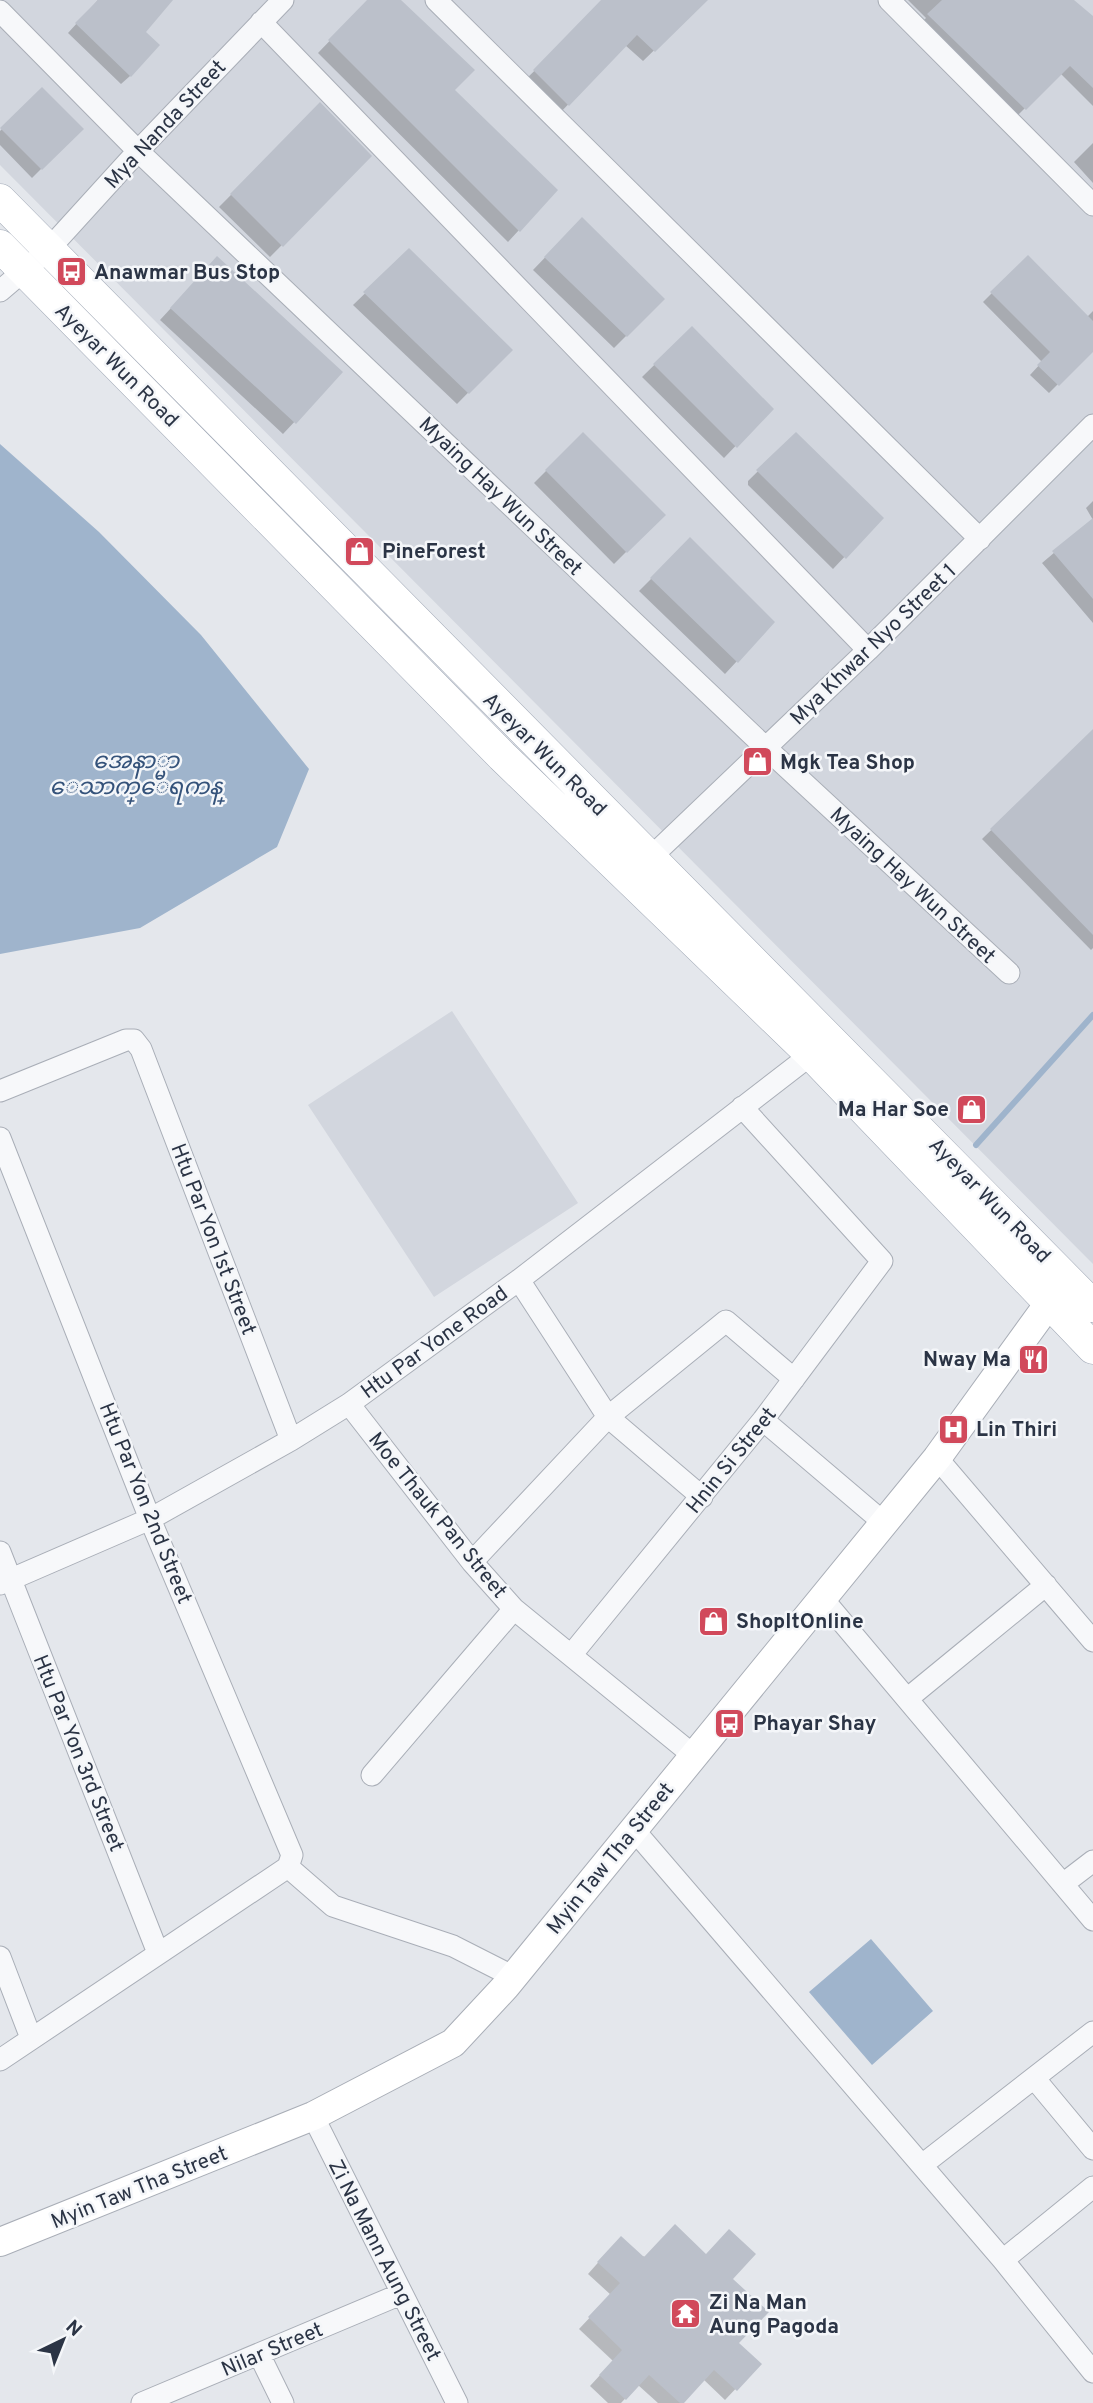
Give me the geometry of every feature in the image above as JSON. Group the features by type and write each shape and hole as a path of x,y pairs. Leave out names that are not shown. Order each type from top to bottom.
{"main road":[{"name":"Ayeyar Wun Road","path":"0,200 640,869 821,1046 1057,1291 1093,1348"},
{"name":"Ayeyar Wun Road","path":"0,246 502,756 640,869"},
{"name":"Ayeyar Wun Road","path":"1057,1291 1093,1306"},
{"name":"Myin Taw Tha Street","path":"0,2242 313,2116 453,2043 514,1977 937,1458 1057,1291"}],"street":[{"name":"Mya Nanda Street","path":"0,290 25,272 48,250 138,151 284,0"},
{"path":"436,0 980,539"},
{"path":"889,0 1093,205"},
{"name":"Myaing Hay Wun Street","path":"0,11 138,151 766,748 1009,973"},
{"path":"261,22 867,650"},
{"name":"Mya Khwar Nyo Street 1","path":"640,869 867,650 1093,425"},
{"name":"Htu Par Yon 1st Street","path":"0,1091 126,1040 134,1040 141,1049 291,1440"},
{"name":"Htu Par Yone Road","path":"5,1582 150,1519 291,1440 349,1404 519,1280 821,1046"},
{"name":"Hnin Si Street","path":"572,1654 763,1420 882,1261 742,1107"},
{"name":"Htu Par Yon 2nd Street","path":"0,1138 150,1519 292,1855 288,1867"},
{"path":"519,1280 608,1417 702,1497"},
{"path":"472,1562 608,1417 726,1321 794,1379"},
{"name":"Moe Thauk Pan Street","path":"349,1404 472,1562 514,1609 693,1755"},
{"path":"763,1420 883,1522"},
{"path":"937,1458 1093,1640"},
{"name":"Htu Par Yon 3rd Street","path":"0,1552 5,1582 158,1954"},
{"path":"907,1699 1046,1585"},
{"path":"822,1598 1093,1920"},
{"path":"372,1775 514,1609"},
{"path":"634,1830 1003,2260 1093,2372"},
{"path":"1063,1884 1093,1861"},
{"path":"0,2060 288,1867 333,1906 453,1946 514,1977"},
{"path":"0,1957 32,2038"},
{"path":"922,2165 1093,2032"},
{"path":"1034,2078 1093,2150"},
{"name":"Zi Na Mann Aung Street","path":"313,2116 457,2403"},
{"path":"1003,2260 1093,2187"},
{"name":"Nilar Street","path":"142,2403 401,2294"},
{"path":"259,2354 284,2403"}],"shaded area":[{"path":"0,0 1093,0 1093,1264 0,165"},
{"path":"452,1011 578,1203 434,1297 308,1105"}],"water":[{"name":"အေနာ္မာ ေသာက္ေရကန္","path":"0,444 99,532 201,635 309,769 277,847 140,928 0,954"},
{"path":"871,1939 933,2011 872,2065 809,1992"}],"building":[{"path":"98,0 173,0 146,32 160,45 131,77 75,23"},
{"path":"367,0 401,0 475,70 455,90 558,190 520,232 328,40"},
{"path":"601,0 708,0 655,52 637,35 569,106 533,70"},
{"path":"942,0 1074,0 1093,16 1093,88 1070,66 1026,110 927,14"},
{"path":"42,87 84,129 42,170 0,128"},
{"path":"320,102 372,156 283,247 230,194"},
{"path":"582,217 665,299 627,337 544,257"},
{"path":"409,248 513,350 469,394 363,292"},
{"path":"1028,255 1093,321 1093,352 1059,386 1037,365 1050,352 990,292"},
{"path":"217,256 343,372 296,424 170,308"},
{"path":"692,326 774,409 737,448 653,364"},
{"path":"583,432 666,515 627,553 545,470"},
{"path":"796,432 884,518 846,559 756,470"},
{"path":"1093,518 1093,599 1052,551"},
{"path":"690,537 775,622 738,663 650,578"},
{"path":"1093,729 1093,935 990,829"},
{"path":"675,2224 706,2254 729,2229 756,2254 733,2279 769,2312 739,2343 762,2364 737,2391 714,2370 684,2403 680,2403 649,2375 626,2400 599,2375 622,2350 588,2317 620,2283 597,2262 621,2236 644,2257"}],"waterway":[{"path":"976,1145 1093,1015"}],"place":[{"name":"Anawmar Bus Stop","path":"71,272"},
{"name":"PineForest","path":"359,551"},
{"name":"Mgk Tea Shop","path":"757,762"},
{"name":"Ma Har Soe","path":"972,1109"},
{"name":"Nway Ma","path":"1034,1359"},
{"name":"Lin Thiri","path":"953,1429"},
{"name":"ShopItOnline","path":"713,1621"},
{"name":"Phayar Shay","path":"730,1723"},
{"name":"Zi Na Man Aung Pagoda","path":"686,2314"}]}
